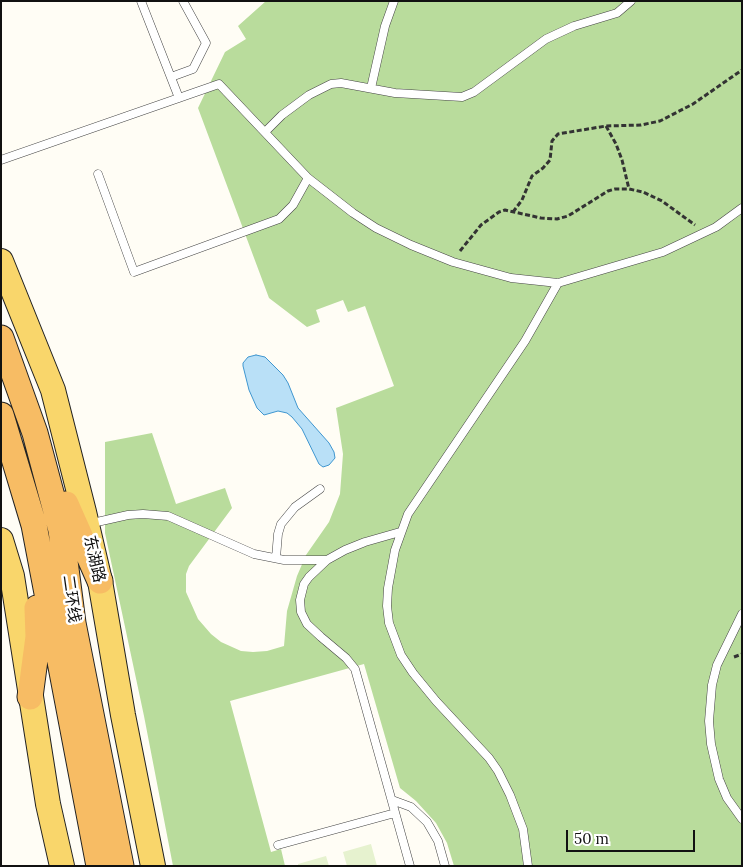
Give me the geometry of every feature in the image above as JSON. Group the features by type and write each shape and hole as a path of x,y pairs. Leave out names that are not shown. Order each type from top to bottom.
{"highway":[{"name":"二环线","path":"1,338 35,433 61,530 73,623 121,866"},
{"name":"二环线","path":"1,415 34,525 99,866"},
{"path":"35,433 100,581"},
{"path":"30,698 38,637 34,525"}],"main road":[{"name":"东湖路","path":"1,261 53,390 100,581 123,715 154,866"},
{"path":"1,540 12,576 48,804 62,866"}],"lane":[{"path":"141,1 179,98"},
{"path":"171,78 193,70 206,42 183,1"},
{"path":"371,88 385,26 394,1"},
{"path":"265,132 282,115 309,94 331,84 341,83 395,93 462,97 474,92 546,39 574,26 617,14 631,1"},
{"path":"1,160 219,84 308,178 353,213 376,228 452,262 511,278 558,282 663,252 704,234 742,208"},
{"path":"98,174 134,272 279,219 293,205 308,178"},
{"path":"528,866 523,829 510,795 498,771 413,673 395,642 389,623 387,606 390,570 400,532 408,514 525,341 558,282"},
{"path":"276,558 278,534 281,524 295,507 320,490"},
{"path":"86,524 128,515 168,516 254,554 276,558 327,560"},
{"path":"400,532 355,546 327,560 304,584 300,600 301,612 307,624 346,658 355,669 410,866"},
{"path":"742,614 717,665 712,685 709,721 711,744 719,779 727,798 742,819"},
{"path":"392,800 412,807 427,822 438,841 444,866"},
{"path":"278,845 395,813"}],"path":[{"path":"513,212 522,200 532,176 550,160 552,140 555,136 562,132 606,126 641,125 660,122 693,104 742,70"},
{"path":"606,126 622,160 629,189"},
{"path":"452,262 481,225 498,212 505,210 541,218 557,219 568,216 616,189 643,192 662,201 680,213 704,234"}],"green space":[{"path":"266,1 742,1 742,866 454,866 447,843 436,823 416,801 400,788 364,664 230,701 271,852 281,849 285,866 173,866 144,716 105,533 105,442 152,433 176,504 225,488 232,508 189,566 186,574 186,592 198,619 221,642 241,651 267,651 284,646 287,611 297,576 306,555 329,522 340,494 343,454 336,408 394,386 365,306 348,312 343,300 316,310 320,322 307,327 269,298 198,108 225,52 246,39 238,26"},
{"path":"371,844 377,866 347,866 343,852"},
{"path":"326,856 329,866 298,866 298,864"}],"water":[{"path":"256,355 265,357 283,375 298,408 329,443 335,458 329,465 323,467 319,464 302,429 287,413 278,411 264,415 257,408 249,390 243,366 248,357"}]}
